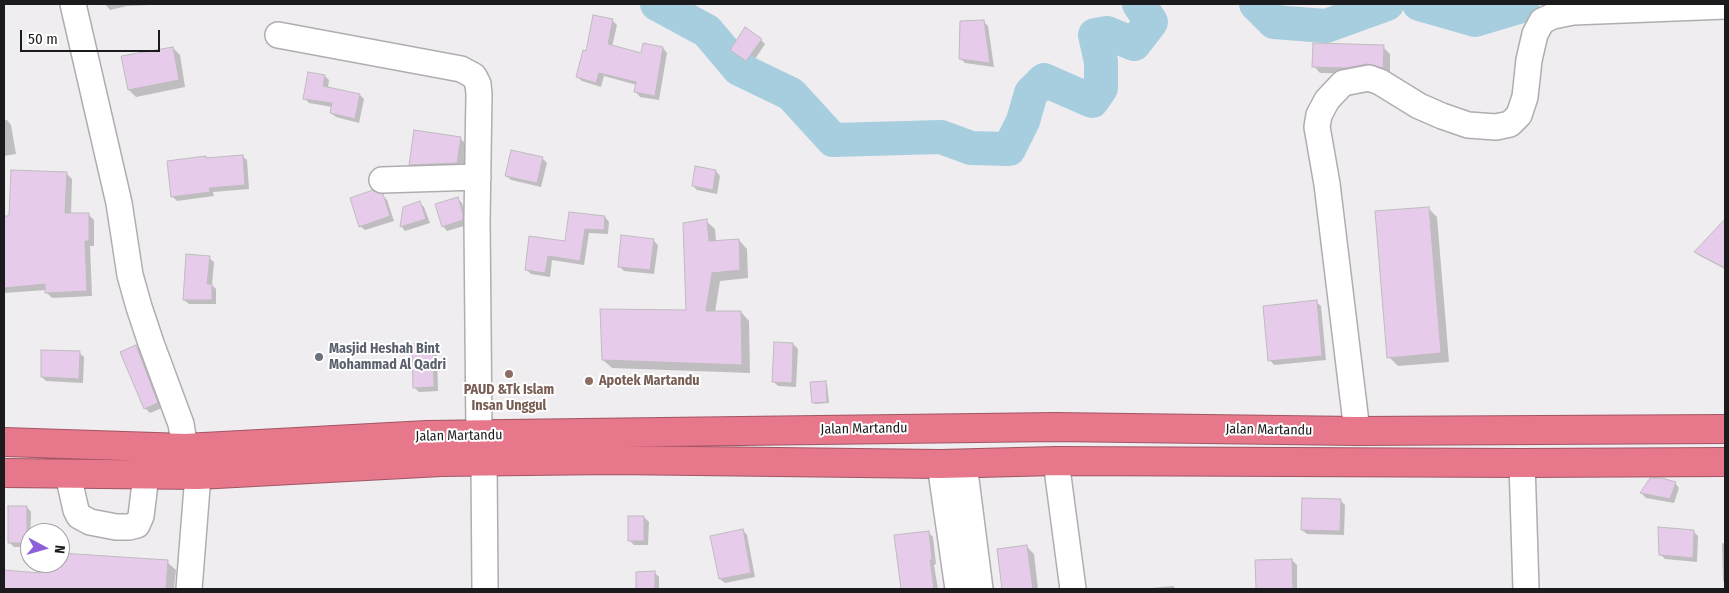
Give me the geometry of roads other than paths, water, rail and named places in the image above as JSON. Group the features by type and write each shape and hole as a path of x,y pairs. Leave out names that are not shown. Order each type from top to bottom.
{"highway":[{"name":"Jalan Martandu","path":"4,442 185,448 427,435 482,448 613,447 1055,427 1357,431 1725,429"},
{"name":"Jalan Martandu","path":"613,447 952,464 1056,461 1725,462"},
{"name":"Jalan Martandu","path":"4,473 198,475 441,462 482,448"}],"street":[{"path":"73,4 119,203 132,283 151,343 179,417 185,448"},
{"path":"1357,431 1327,184 1317,127 1319,116 1327,100 1343,83 1369,78 1380,82 1419,106 1468,125 1496,127 1510,124 1519,115 1523,106 1529,60 1535,34 1542,21 1553,16 1574,12 1725,6"},
{"path":"278,35 461,69 474,76 478,84 477,221 485,589"},
{"path":"382,180 478,176"},
{"path":"1056,461 1073,589"},
{"path":"1522,463 1526,589"},
{"path":"952,464 958,589"},
{"path":"952,464 980,589"},
{"path":"68,475 79,516 90,522 116,527 129,527 137,525 141,516 146,475"},
{"path":"189,589 198,475"}],"waterway":[{"path":"657,4 707,31 739,69 791,94 833,140 941,137 971,148 1009,149 1023,121 1031,93 1044,80 1092,101 1101,88 1101,62 1095,35 1107,33 1134,44 1151,22 1139,4"},
{"path":"1256,4 1274,22 1326,26 1387,4"},
{"path":"1419,4 1475,20 1522,6 1522,4"}],"place":[{"name":"Masjid Heshah Bint Mohammad Al Qadri","path":"319,357"},
{"name":"PAUD &Tk Islam Insan Unggul","path":"509,374"},
{"name":"Apotek Martandu","path":"589,381"}]}
